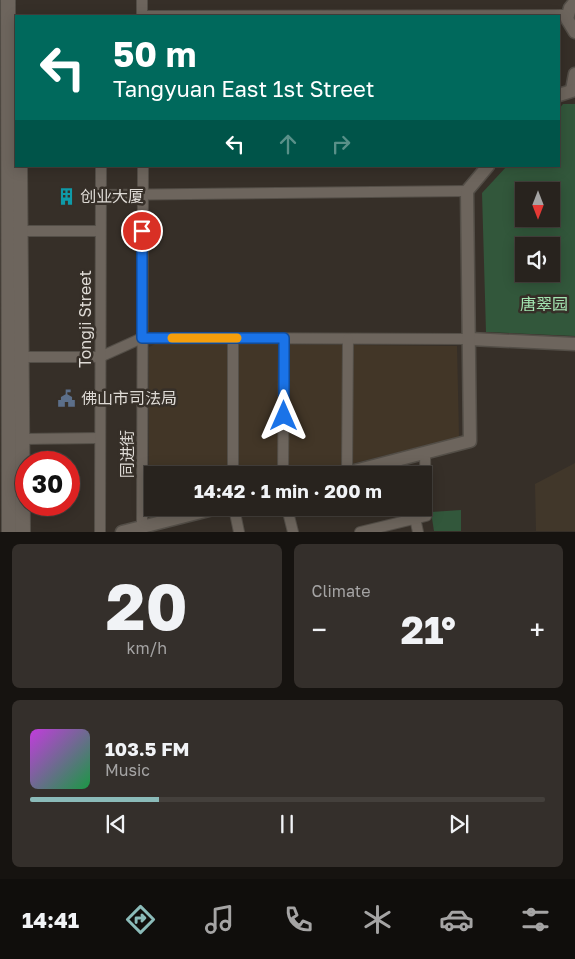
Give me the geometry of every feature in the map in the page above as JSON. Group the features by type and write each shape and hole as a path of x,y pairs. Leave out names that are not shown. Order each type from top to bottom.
{"main road":[{"path":"8,0 12,100 9,532"},
{"path":"12,100 15,124"},
{"path":"20,167 22,532"}],"street":[{"path":"142,0 142,15"},
{"path":"575,2 567,15 569,25 575,32"},
{"path":"560,15 567,15"},
{"path":"560,95 574,90 575,74"},
{"name":"Tongji Street","path":"100,532 101,167"},
{"name":"同进街","path":"142,167 142,529"},
{"path":"374,466 470,441 467,191 487,167"},
{"path":"100,195 467,191"},
{"path":"20,232 100,230"},
{"path":"21,357 100,356 142,338 470,339 575,344"},
{"path":"233,338 233,466"},
{"path":"283,466 284,338"},
{"path":"343,466 348,339"},
{"path":"22,439 100,438"},
{"path":"418,532 421,517 425,453"},
{"path":"122,532 142,529 188,516"},
{"path":"236,516 239,532"},
{"path":"289,516 293,532"},
{"path":"360,532 421,517"}],"shaded area":[{"path":"157,343 457,346 459,437 343,466 149,466 149,347"},
{"path":"575,463 575,531 536,531 535,484"}],"green space":[{"name":"唐翠园","path":"563,104 575,104 575,336 486,332 482,193 506,167 560,167 560,108"},
{"path":"461,510 461,531 434,531 432,512"}],"slow traffic":[{"path":"172,338 237,338"}],"place":[{"name":"创业大厦","path":"66,196"},
{"name":"佛山市司法局","path":"67,398"}],"route":[{"path":"142,231 142,338 284,338 284,416"}]}
